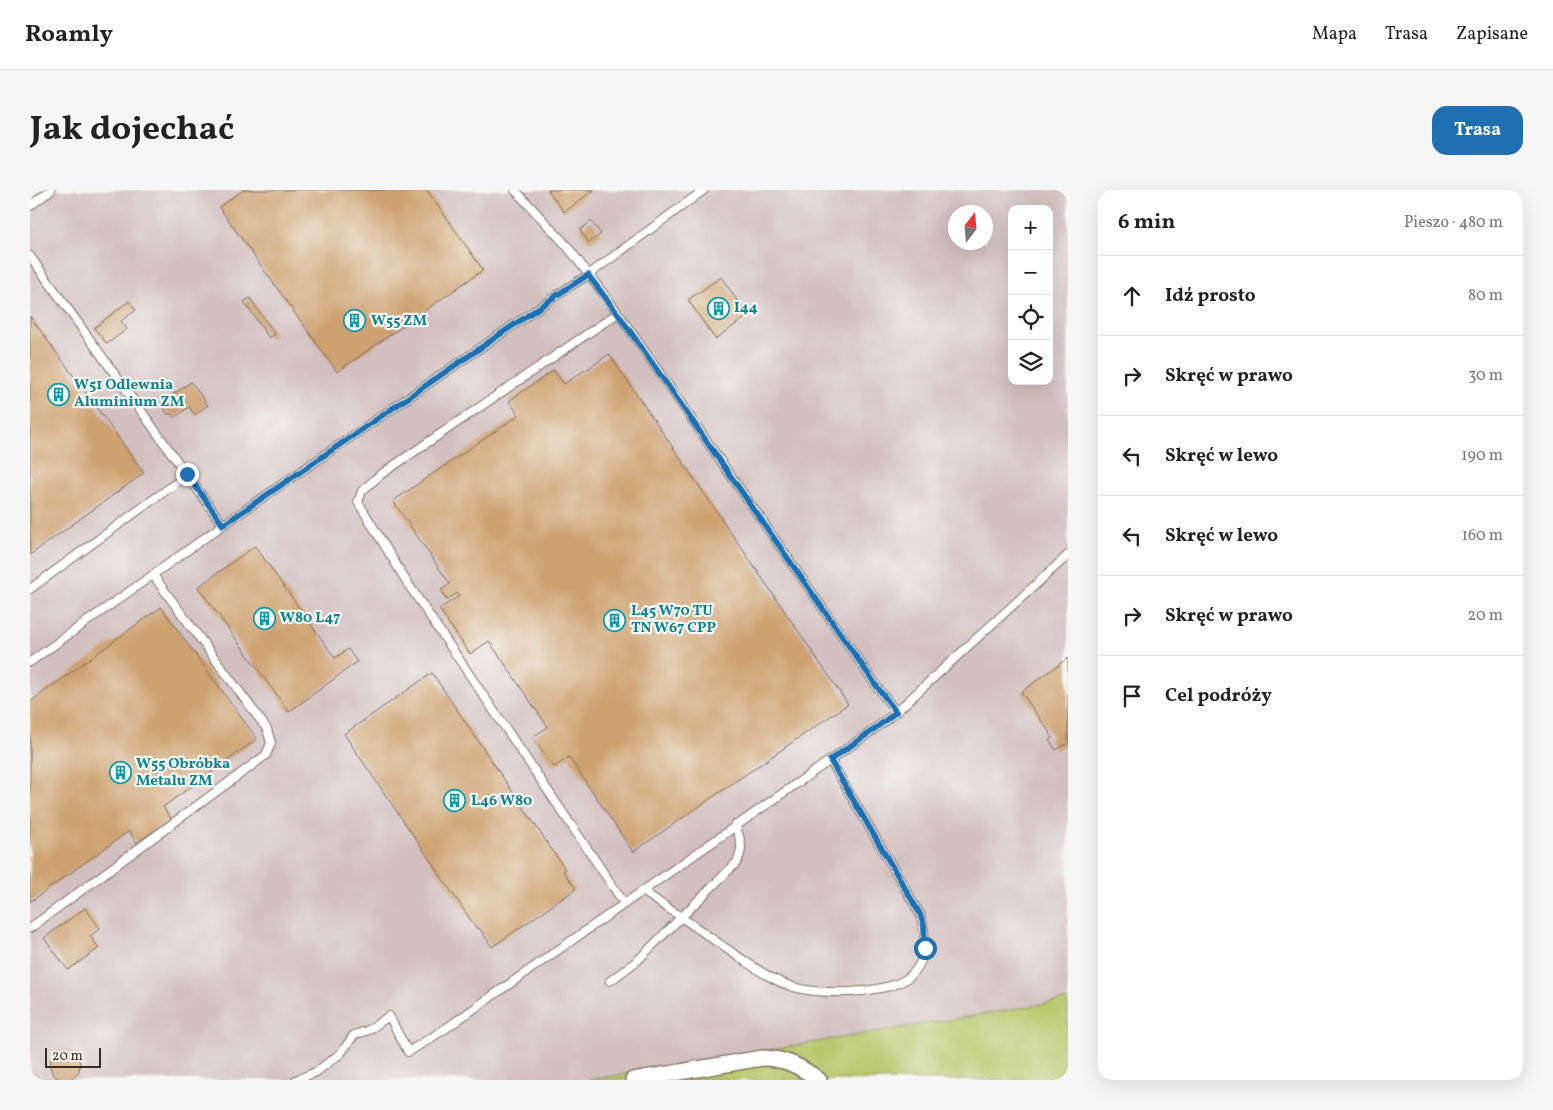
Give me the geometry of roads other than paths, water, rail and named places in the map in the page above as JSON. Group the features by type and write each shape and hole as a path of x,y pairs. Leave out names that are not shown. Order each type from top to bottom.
{"street":[{"path":"632,1080 762,1058 777,1058 792,1063 819,1080"}],"lane":[{"path":"30,206 51,190"},
{"path":"515,190 567,246 618,314 896,712"},
{"path":"30,662 223,525 588,275 704,190"},
{"path":"30,256 223,525"},
{"path":"618,314 380,475 362,490 358,502 408,584 624,903"},
{"path":"30,589 187,474"},
{"path":"296,1080 316,1072 341,1053 354,1035 369,1030 389,1016 408,1052 445,1029 872,731 896,712 1068,555"},
{"path":"30,928 266,755 271,743 267,729 153,575"},
{"path":"642,891 762,973 797,988 847,992 873,990 895,985 904,980 918,967 925,948 924,926 920,914 830,760"},
{"path":"610,981 638,960 737,862 741,854 742,843 735,825"}],"place":[{"name":"I44","path":"718,308"},
{"name":"W55 ZM","path":"355,321"},
{"name":"W51 Odlewnia Aluminium ZM","path":"58,394"},
{"name":"W80 L47","path":"264,618"},
{"name":"L45 W70 TU TN W67 CPP","path":"615,620"},
{"name":"W55 Obróbka Metalu ZM","path":"120,773"},
{"name":"L46 W80","path":"455,801"}]}
